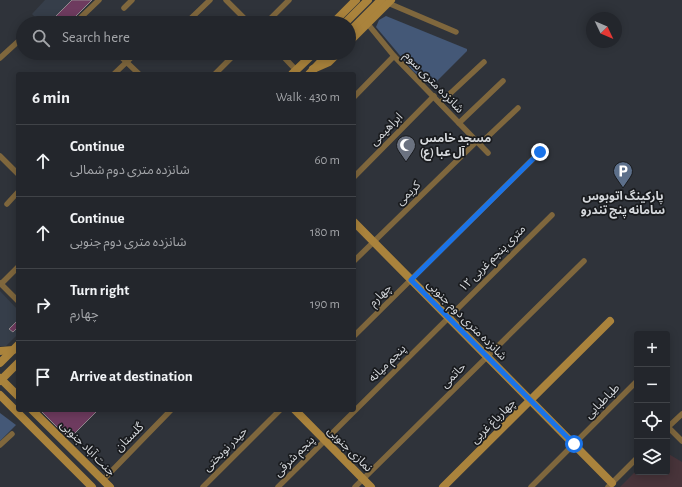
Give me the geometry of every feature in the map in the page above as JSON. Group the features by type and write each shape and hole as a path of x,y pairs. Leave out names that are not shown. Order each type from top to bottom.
{"street":[{"path":"83,16 99,0"},
{"path":"124,8 132,0"},
{"path":"193,16 210,0"},
{"path":"226,0 242,16"},
{"path":"273,16 289,0"},
{"path":"340,16 356,0"},
{"path":"352,16 368,0"},
{"path":"356,35 387,1"},
{"path":"387,1 456,32"},
{"path":"356,26 387,1"},
{"name":"شانزده متری سوم","path":"367,23 394,56 488,153"},
{"path":"0,58 16,43"},
{"path":"356,95 394,56"},
{"path":"217,72 229,60"},
{"path":"285,60 294,72 306,62"},
{"path":"311,72 322,60"},
{"path":"311,72 331,60"},
{"path":"116,72 126,62 137,72"},
{"path":"440,103 484,62"},
{"path":"459,123 503,81"},
{"name":"ابراهیمی","path":"356,175 434,96"},
{"name":"کریمی","path":"356,259 478,142 518,108"},
{"name":"چهارم","path":"356,334 540,152"},
{"path":"0,156 16,172"},
{"path":"7,204 16,194"},
{"name":"۱۲ متری پنجم غربی","path":"448,318 552,215"},
{"name":"شانزده متری دوم جنوبی","path":"356,224 574,444 610,485"},
{"name":"حاتمی","path":"355,487 584,261"},
{"path":"16,269 1,283 16,299"},
{"name":"پنجم میانه","path":"356,409 448,318"},
{"name":"چهارباغ غربی","path":"443,487 610,321"},
{"path":"0,350 15,348"},
{"path":"0,363 15,348"},
{"path":"16,365 1,380 16,394"},
{"name":"طباطبایی","path":"531,487 634,384"},
{"name":"جنت آباد جنوبی","path":"0,395 16,410"},
{"path":"0,406 11,405"},
{"name":"جنت آباد جنوبی","path":"18,412 92,487"},
{"name":"جنت آباد جنوبی","path":"34,412 110,487"},
{"name":"گلستان","path":"103,480 169,412"},
{"name":"حیدر نوبختی","path":"202,487 278,412"},
{"name":"نمازی جنوبی","path":"297,412 371,487"},
{"name":"پنجم میانه","path":"325,440 353,412"},
{"path":"670,426 682,414"},
{"path":"670,430 682,441"},
{"path":"0,445 12,434"},
{"name":"پنجم شرقی","path":"278,487 325,440"},
{"path":"610,485 634,461"}],"shaded area":[{"path":"45,0 92,0 76,16 34,16 32,14"},
{"path":"386,16 467,49 467,51 431,87 413,71 376,27 379,20"},
{"path":"0,291 16,308 16,336 6,346 0,346"},
{"path":"0,413 16,425 0,441"},
{"path":"670,455 682,462 682,487 620,487 634,473 634,475 670,475"}],"building":[{"path":"72,0 92,0 76,16 56,16"},
{"path":"16,322 16,329 13,332 9,329"},
{"path":"42,412 96,412 69,439"}],"place":[{"name":"مسجد خامس آل عبا (ع)","path":"406,162"},
{"name":"پارکینگ اتوبوس سامانه پنج تندرو","path":"623,188"}],"route":[{"path":"540,152 411,280 574,444"}]}
